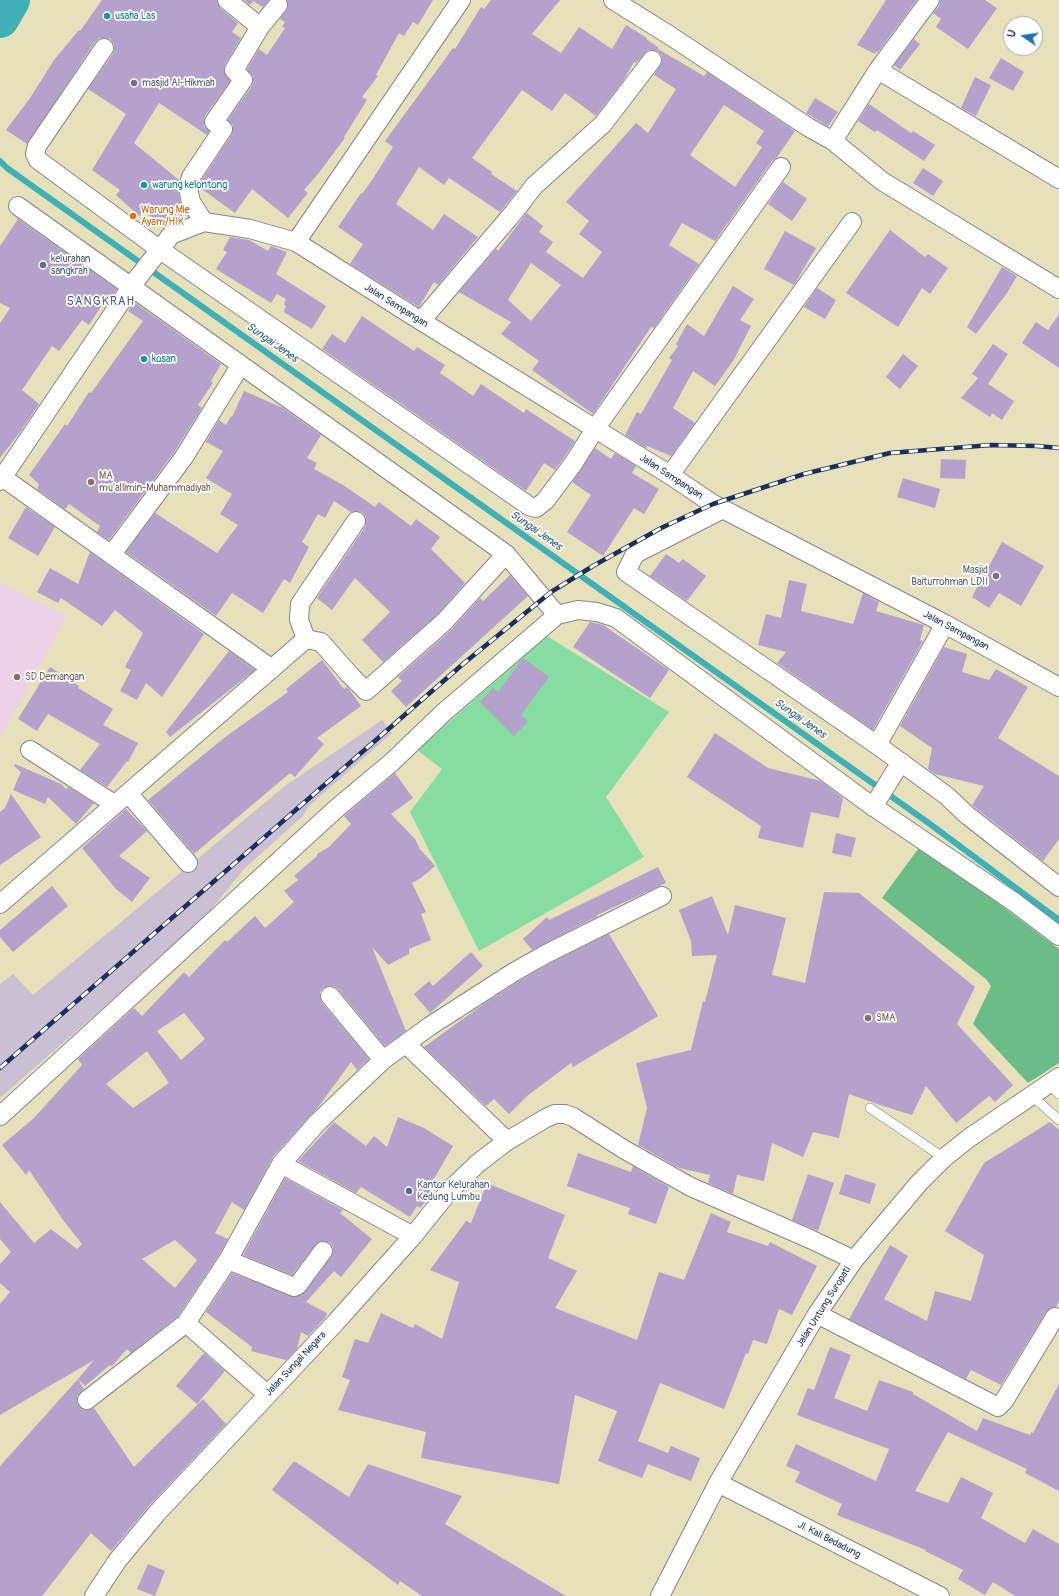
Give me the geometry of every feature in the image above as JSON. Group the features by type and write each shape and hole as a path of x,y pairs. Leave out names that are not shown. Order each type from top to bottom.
{"street":[{"path":"227,0 260,27"},
{"path":"296,242 461,0"},
{"path":"612,0 670,35 808,127 833,141 882,181 1059,288"},
{"path":"833,141 878,70 930,0"},
{"path":"272,669 112,554 1,479 132,285 171,235 204,222 190,202 188,188 191,177 224,129 214,122 243,80 234,70 260,27 278,5"},
{"path":"104,48 37,146 35,154 38,160 157,253 529,506 536,508 545,501 573,464 595,429 781,167"},
{"path":"421,321 514,212 534,186 603,124 652,60"},
{"path":"878,70 1059,179"},
{"path":"18,206 132,285 240,366 506,554 557,614"},
{"name":"Jalan Sampangan","path":"204,222 250,229 296,242 670,475 723,510 945,624 1059,687"},
{"path":"670,475 852,222"},
{"path":"112,554 184,457 240,366"},
{"path":"723,510 635,554 626,572 901,762 947,796 967,815 1059,887"},
{"path":"306,639 299,620 300,604 356,521"},
{"path":"306,639 321,642 348,674 366,690 444,622 506,554"},
{"path":"0,1116 332,813 392,762 443,713 557,614 578,610 597,612 616,618 1014,902 1059,936"},
{"path":"877,745 945,624"},
{"path":"0,904 306,639"},
{"path":"30,750 114,804"},
{"path":"875,803 901,762"},
{"path":"128,793 188,863"},
{"path":"87,1400 186,1324 228,1260 281,1164 317,1124 383,1060 430,1026 514,972 546,954 662,896"},
{"path":"330,996 383,1060"},
{"path":"406,1044 507,1141"},
{"name":"Jalan Untung Suropati","path":"660,1596 718,1484 817,1314 854,1260 919,1183 944,1158 969,1138 1031,1095 1056,1085"},
{"name":"Jalan Sungai Negara","path":"94,1596 117,1561 138,1535 413,1236 450,1190 477,1164 507,1141 546,1118 556,1114 565,1114 590,1127 625,1150 691,1187 854,1260"},
{"path":"281,1164 413,1236"},
{"path":"228,1260 294,1287 298,1285 324,1251"},
{"path":"817,1314 998,1407 1004,1401 1055,1317"},
{"path":"186,1324 268,1395"},
{"name":"Jl. Kali Bedadung","path":"718,1484 940,1596"}],"lane":[{"path":"1031,1095 1059,1120"},
{"path":"870,1108 944,1158"}],"shaded area":[{"name":"SD Demangan","path":"0,583 67,616 0,738"},
{"path":"382,720 392,733 308,807 304,815 244,869 199,924 0,1098 0,984 13,974 33,995 285,786"}],"green space":[{"path":"547,636 669,712 606,797 644,857 479,951 410,812 442,769 417,750"},
{"path":"921,845 1059,949 1059,1063 1028,1083 973,1024 991,986 986,979 882,898"}],"building":[{"path":"102,0 217,0 220,8 238,23 232,32 241,38 225,65 224,71 230,81 205,116 204,126 209,131 207,135 159,103 134,143 179,180 178,190 181,204 185,212 180,220 176,222 173,220 171,224 166,226 143,211 139,216 116,195 120,190 92,170 126,114 88,89 113,54 114,44 110,39 100,38 95,42 27,144 6,130 30,98 54,60 79,30 80,31"},
{"path":"244,0 269,0 263,7 253,1 250,5"},
{"path":"287,0 433,0 418,25 413,22 404,36 399,33 376,75 378,76 362,97 367,100 344,137 345,138 304,190 308,193 288,218 252,189 235,213 199,187 201,181 232,134 233,125 228,120 252,86 253,77 247,69 259,49 267,55 285,28 282,27 285,22 280,19 288,7"},
{"path":"491,0 560,0 532,34 561,53 579,27 612,49 626,25 647,38 646,39 658,47 658,49 704,76 707,72 795,131 715,241 682,223 669,245 699,264 654,328 651,327 593,414 532,370 539,361 501,334 511,322 459,292 496,249 498,251 534,203 527,213 543,226 539,232 553,242 546,252 583,278 602,252 579,234 589,221 566,202 636,123 648,133 676,89 654,75 662,62 662,56 658,51 648,50 636,63 634,62 623,81 596,116 565,93 552,111 522,90 472,158 492,172 491,174 517,191 500,212 449,178 444,185 419,167 396,204 433,230 444,214 478,237 438,285 434,282 419,307 350,264 363,244 338,227 361,193 362,194 374,177 393,147 385,141 453,48 455,49 481,7 484,9","holes":["724,105 764,131 756,143 762,147 735,187 690,155","531,263 561,285 531,321 508,300"]},
{"path":"886,0 917,0 875,54 857,45"},
{"path":"940,0 985,0 997,8 968,49 936,27 941,19 933,13 939,6"},
{"path":"914,39 920,44 900,70 894,65"},
{"path":"1001,58 1024,72 1013,91 989,78"},
{"path":"975,77 991,85 976,116 961,108"},
{"path":"815,98 838,112 828,126 806,113"},
{"path":"869,104 911,133 913,131 935,145 924,161 877,130 875,132 858,121"},
{"path":"923,168 943,181 933,196 913,183"},
{"path":"783,182 807,199 792,221 768,204"},
{"path":"18,219 117,289 110,299 107,297 89,325 82,320 59,351 52,346 22,390 39,404 0,458 0,323 10,308 0,303 0,246"},
{"path":"890,230 925,257 928,254 948,268 930,294 922,288 898,327 846,293"},
{"path":"785,231 816,248 794,285 764,269"},
{"path":"230,237 249,240 268,251 271,246 287,252 276,274 326,306 312,329 285,313 284,311 286,306 284,304 286,299 277,294 271,303 216,269 227,252 223,250"},
{"path":"1002,267 1017,276 1007,293 976,334 967,327"},
{"path":"733,286 754,299 740,320 751,326 733,361 715,386 693,371 673,408 695,423 671,456 647,446 646,448 625,435 637,412 641,414 672,360 669,358 678,346 676,344 687,324 704,336"},
{"path":"817,288 836,300 825,319 804,307"},
{"path":"134,302 221,364 211,381 213,383 198,405 202,408 175,451 109,540 97,532 100,526 69,504 65,509 37,489 39,484 29,475 65,424 67,426 89,392 91,393 143,321 128,311"},
{"path":"1059,314 1059,368 1022,343 1036,322 1048,330"},
{"path":"362,316 414,351 417,347 445,365 440,373 473,396 481,384 524,413 526,409 575,441 555,470 544,463 526,491 322,349 332,334 345,343"},
{"path":"993,344 1008,354 988,384 1014,401 1002,420 992,413 990,417 961,398 978,378 972,374"},
{"path":"903,354 918,366 900,389 886,377"},
{"path":"244,391 283,408 321,435 307,458 317,463 314,469 343,485 375,507 379,502 411,526 416,519 440,537 431,549 465,583 437,615 383,662 362,640 390,612 355,578 332,610 317,598 365,527 366,517 362,512 351,512 334,501 325,518 318,514 302,542 309,547 290,583 284,579 263,613 232,593 216,616 126,552 155,513 217,553 238,525 220,514 232,494 206,478 223,451 206,442 219,420 226,425 231,416 232,417"},
{"path":"595,448 611,459 615,453 636,466 632,473 659,489 644,514 634,508 603,556 567,532 591,495 572,482"},
{"path":"941,459 966,460 965,479 940,478"},
{"path":"903,478 940,489 935,508 897,497"},
{"path":"26,507 55,527 38,556 8,538"},
{"path":"1002,542 1044,566 1021,606 999,593 989,608 972,597"},
{"path":"90,552 204,634 162,697 146,683 137,700 120,691 131,670 125,667 143,633 115,610 102,626 61,598 58,603 37,592 50,568 78,584"},
{"path":"666,554 679,563 683,559 706,576 687,601 650,576"},
{"path":"510,575 528,596 406,707 391,691 402,681 398,677 451,630 480,598 483,601"},
{"path":"789,580 807,584 801,611 853,624 863,593 879,602 876,611 924,625 920,640 923,641 873,730 777,663 786,652 758,645 766,614 781,618"},
{"path":"590,622 603,625 669,670 650,698 573,647"},
{"path":"944,647 967,654 962,672 989,680 996,669 1028,687 998,738 1059,776 1059,839 1043,861 972,805 984,786 935,774 928,769 932,748 900,726"},
{"path":"229,651 255,670 170,737 166,732"},
{"path":"523,658 549,677 521,715 528,722 514,736 480,702 493,688 498,692"},
{"path":"322,660 344,689 347,687 349,689 361,706 317,738 324,744 295,777 290,773 194,854 148,800 224,738 288,692 286,689"},
{"path":"50,667 79,686 78,688 113,709 103,725 138,743 128,762 127,761 107,787 80,770 100,744 48,714 37,731 18,719"},
{"path":"715,733 768,768 821,781 843,798 839,818 811,812 803,848 758,838 761,826 687,777"},
{"path":"15,764 61,784 66,789 68,787 94,803 76,824 48,797 45,804 13,790 21,772 14,766"},
{"path":"395,773 413,798 391,814 415,839 420,849 435,866 421,878 412,883 426,912 421,914 431,940 409,949 409,954 388,965 372,947 406,1031 385,1046 338,989 334,986 323,988 320,992 322,1003 369,1059 357,1070 351,1062 319,1106 273,1157 244,1210 232,1202 215,1233 228,1239 178,1316 131,1353 127,1349 112,1366 110,1365 85,1386 78,1379 94,1360 0,1415 0,1304 10,1292 0,1283 0,1264 11,1252 0,1239 0,1202 34,1243 51,1229 77,1249 82,1244 63,1220 29,1170 26,1175 2,1145 34,1118 82,1065 78,1059 134,1008 142,1016 184,972 189,977 225,940 227,942 255,916 265,928 294,902 284,891 298,880 294,876 317,856 317,854 329,847 351,824 344,816","holes":["184,1013 205,1039 181,1060 157,1031","147,1051 169,1083 133,1108 106,1084","175,1240 197,1260 175,1288 142,1259"]},
{"path":"11,794 41,837 0,865 0,812 5,808"},
{"path":"126,809 147,831 119,856 150,878 132,902 116,889 82,848"},
{"path":"836,833 856,838 851,857 832,853"},
{"path":"658,867 666,883 597,915 598,916 532,950 523,939 547,917 549,920"},
{"path":"52,886 68,906 13,952 0,937 0,930"},
{"path":"824,892 859,893 975,987 957,1024 1013,1085 995,1102 989,1096 956,1123 926,1086 912,1115 849,1094 839,1138 813,1132 803,1157 772,1143 764,1181 737,1175 733,1194 708,1183 710,1175 679,1168 638,1145 647,1108 636,1063 691,1050 703,1001 705,1002 717,955 692,956 691,941 679,910 712,896 728,935 735,905 786,918 772,975 805,983"},
{"path":"609,934 658,1016 573,1067 571,1063 527,1096 509,1114 494,1099 486,1106 424,1047 485,1003 519,981"},
{"path":"471,952 483,966 430,1013 414,994 429,981 433,986"},
{"path":"398,1117 424,1128 453,1146 428,1189 433,1193 420,1208 417,1206 410,1217 361,1187 356,1193 298,1161 334,1122 366,1146 374,1136 387,1147"},
{"path":"1050,1122 1059,1130 1059,1301 1056,1307 1050,1308 1046,1312 1001,1385 971,1370 966,1379 849,1319 890,1245 908,1256 884,1299 927,1321 935,1291 971,1301 984,1255 945,1231 984,1163"},
{"path":"578,1153 631,1172 633,1166 669,1187 656,1224 628,1214 630,1208 567,1186"},
{"path":"808,1174 834,1183 818,1231 792,1220"},
{"path":"845,1174 876,1184 870,1204 839,1194"},
{"path":"285,1178 343,1210 340,1213 372,1239 341,1277 334,1271 306,1302 327,1313 324,1319 308,1336 301,1332 297,1349 286,1360 251,1351 252,1347 206,1312 232,1273 295,1297 306,1291 331,1257 333,1247 330,1243 324,1241 318,1242 292,1275 243,1255"},
{"path":"487,1183 565,1215 548,1258 577,1271 555,1308 637,1340 659,1272 684,1280 711,1213 731,1222 727,1232 768,1246 770,1242 817,1266 792,1315 779,1309 767,1344 753,1340 748,1354 746,1353 724,1409 660,1383 638,1441 668,1453 671,1446 700,1458 691,1481 648,1464 642,1478 598,1461 617,1411 575,1395 559,1484 421,1458 426,1432 338,1410 350,1380 342,1377 355,1339 368,1343 381,1313 413,1328 415,1324 442,1339 459,1282 430,1270 466,1221 471,1223"},
{"path":"830,1347 851,1355 834,1398 867,1411 879,1380 913,1392 913,1394 977,1431 983,1418 1030,1435 1031,1432 1033,1433 1059,1384 1059,1491 1025,1473 1027,1469 948,1432 915,1491 948,1503 961,1477 993,1493 981,1518 1025,1543 1033,1529 1059,1544 1059,1596 1015,1596 993,1582 985,1595 958,1579 963,1570 925,1551 926,1550 837,1515 842,1504 795,1482 800,1472 786,1466 796,1444 876,1481 889,1449 797,1415 808,1388 814,1390"},
{"path":"204,1353 225,1371 197,1404 176,1386"},
{"path":"78,1379 84,1389 77,1396 79,1406 83,1410 94,1408 134,1467 203,1399 226,1424 149,1506 111,1551 91,1533 42,1596 0,1596 0,1466"},
{"path":"294,1461 349,1497 368,1464 462,1496 445,1524 566,1596 422,1596 400,1581 398,1585 272,1490"},
{"path":"148,1564 165,1571 155,1596 137,1589"}],"waterway":[{"path":"0,19 11,0"},
{"name":"Sungai Jenes","path":"0,161 7,168 930,824 1059,920"}],"railway":[{"path":"0,1068 463,664 551,592 593,566 661,528 713,504 804,474 890,453 991,445 1059,448"}],"place":[{"name":"usaha Las","path":"107,16"},
{"name":"masjid Al-Hikmah","path":"134,83"},
{"name":"warung kelontong","path":"144,185"},
{"name":"Warung Mie Ayam/HIK","path":"133,216"},
{"name":"kelurahan sangkrah","path":"43,265"},
{"name":"kosan","path":"144,359"},
{"name":"MA mu'allimin-Muhammadiyah","path":"91,482"},
{"name":"Masjid Baiturrohman LDII","path":"996,576"},
{"name":"SD Demangan","path":"17,677"},
{"name":"SMA","path":"868,1018"},
{"name":"Kantor Kelurahan Kedung Lumbu","path":"409,1191"}],"district":[{"name":"SANGKRAH","path":"101,302"}]}
